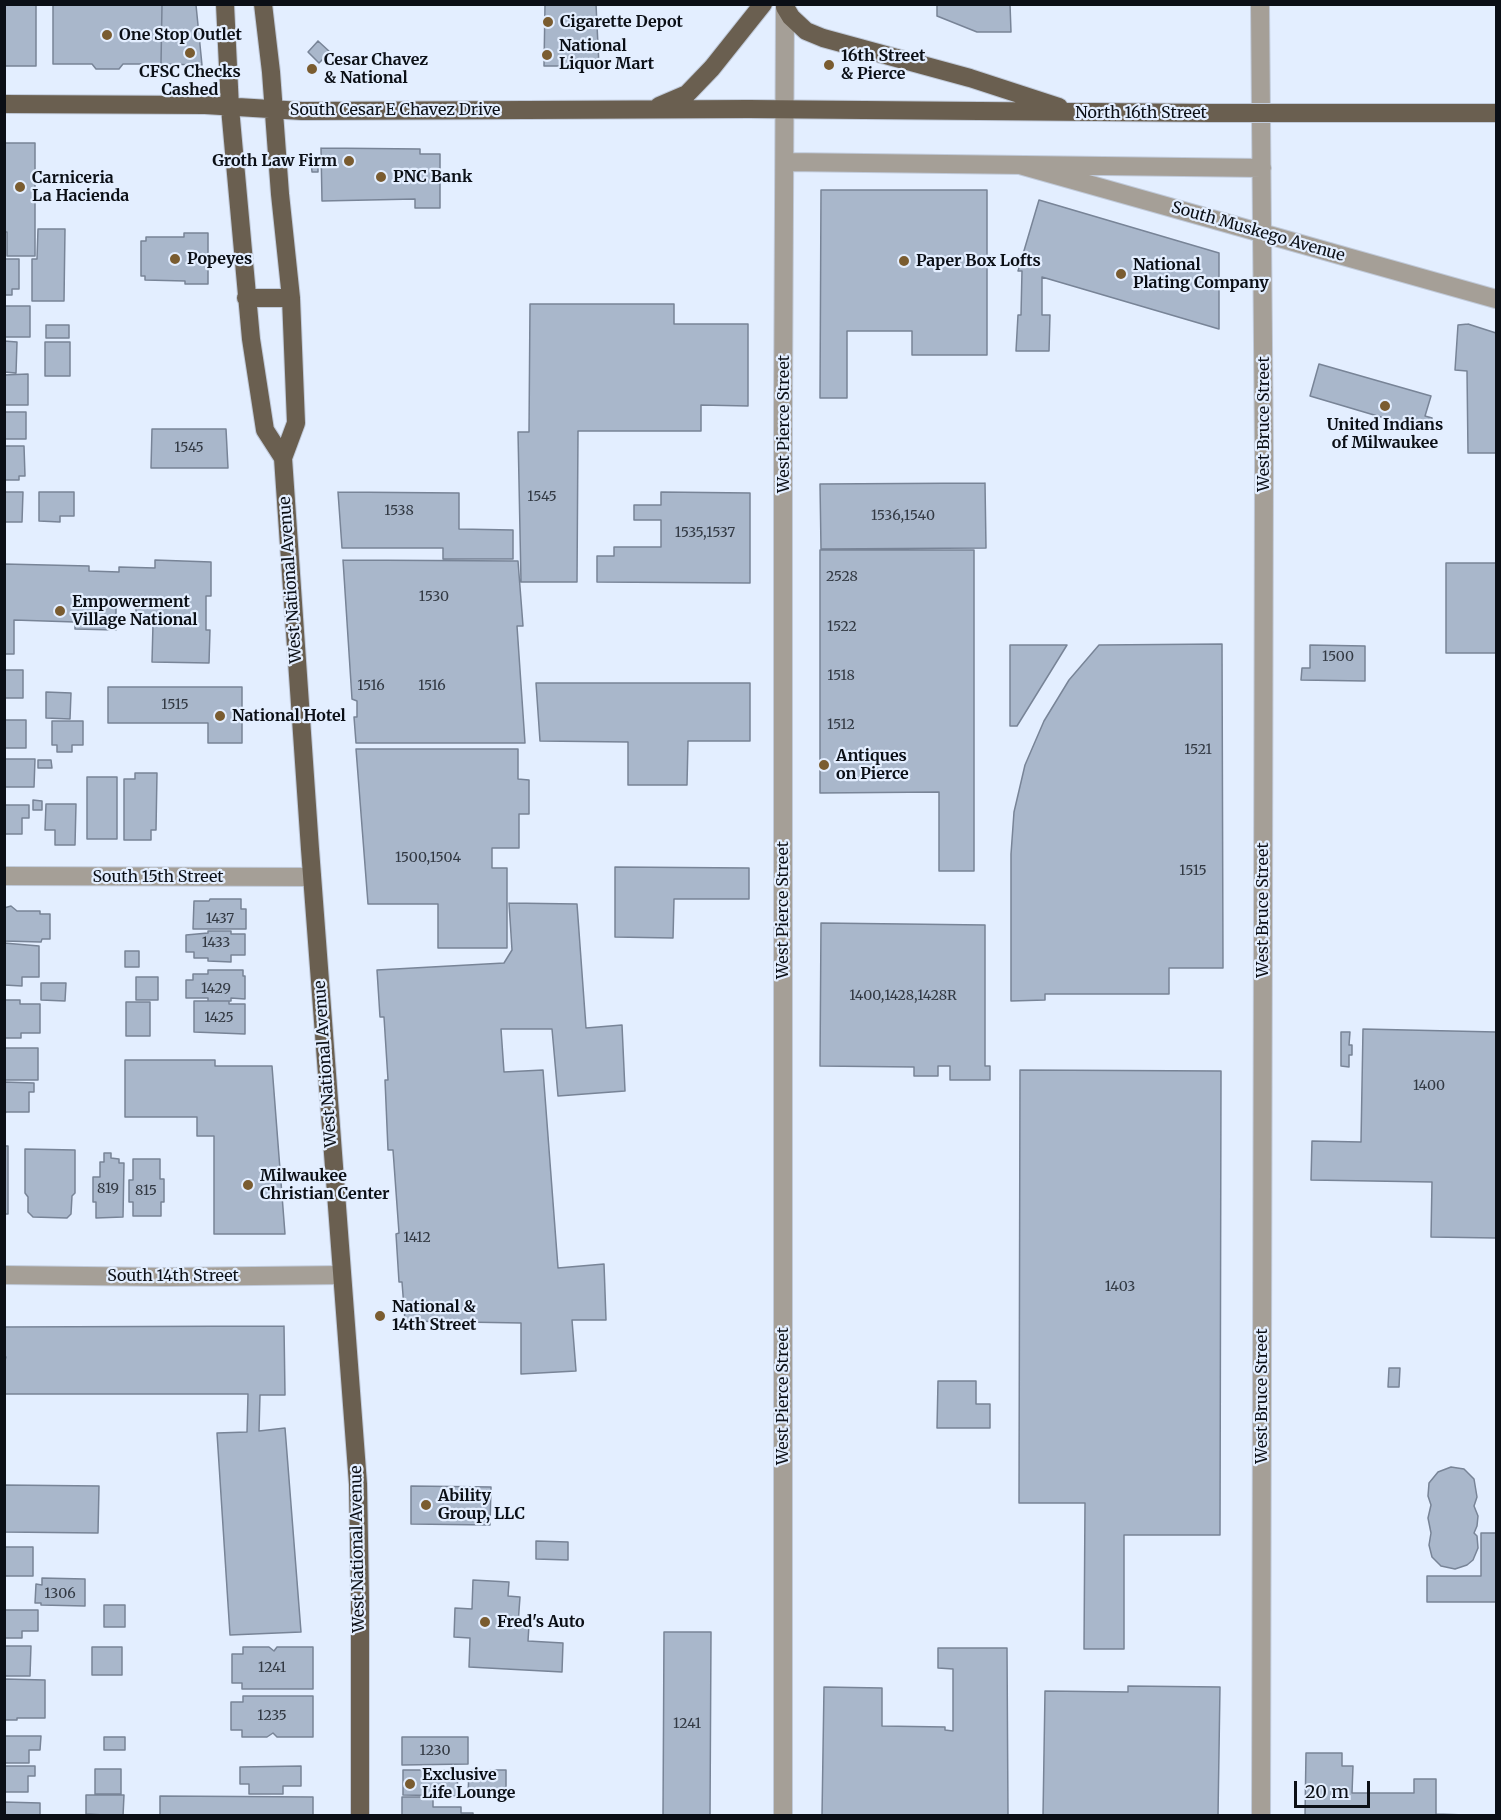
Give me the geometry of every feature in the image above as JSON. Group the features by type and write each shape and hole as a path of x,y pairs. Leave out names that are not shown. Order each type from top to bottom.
{"main road":[{"name":"West National Avenue","path":"225,4 230,108 246,298 265,430 283,458"},
{"name":"West National Avenue","path":"263,4 291,298 296,423 283,458 358,1484 360,1815"},
{"path":"651,110 687,94 712,68 763,4"},
{"path":"785,5 791,17 806,31 823,38 946,71 1074,113"},
{"name":"South Cesar E Chavez Drive","path":"4,104 205,105 274,111 786,110"},
{"name":"North 16th Street","path":"786,110 1497,113"},
{"path":"246,298 291,298"}],"street":[{"name":"West Bruce Street","path":"1260,4 1263,234 1261,1815"},
{"name":"West Pierce Street","path":"783,1815 785,5"},
{"name":"South Muskego Avenue","path":"786,162 1262,168"},
{"name":"South Muskego Avenue","path":"1020,165 1497,299"},
{"name":"South 15th Street","path":"4,876 312,877"},
{"name":"South 14th Street","path":"4,1275 166,1277 342,1275"}],"building":[{"path":"4,4 36,4 36,66 4,66"},
{"path":"545,4 596,4 599,66 544,66"},
{"path":"937,4 1010,4 1011,32 977,32 937,16"},
{"name":"One Stop Outlet","path":"53,5 162,5 161,64 123,64 119,69 96,69 92,64 53,64"},
{"path":"162,5 196,5 202,65 161,64"},
{"path":"318,41 330,52 319,63 308,52"},
{"name":"Carniceria La Hacienda","path":"4,143 35,143 35,256 7,256 7,232 4,232"},
{"name":"PNC Bank","path":"321,148 420,149 420,154 440,154 440,208 415,208 415,199 322,201"},
{"path":"311,161 318,161 318,172 312,172"},
{"name":"Paper Box Lofts","path":"821,190 987,190 987,355 912,355 912,331 847,331 847,398 820,398"},
{"name":"National Plating Company","path":"1039,200 1219,253 1219,329 1042,277 1042,315 1050,315 1049,351 1016,351 1018,315 1021,315 1022,271 1018,271"},
{"path":"38,229 65,229 64,301 32,301 32,259 37,259"},
{"name":"Popeyes","path":"184,233 208,233 208,284 145,280 145,276 141,276 141,241 146,241 146,237 184,237"},
{"path":"4,259 19,259 19,289 12,289 12,295 4,295"},
{"path":"530,304 674,304 674,324 748,324 748,406 701,405 701,431 578,431 577,582 521,582 518,432 529,432"},
{"path":"4,306 30,306 30,337 4,337"},
{"path":"1468,324 1496,333 1496,453 1468,453 1467,371 1455,370 1458,325"},
{"path":"46,325 69,325 69,338 46,338"},
{"path":"4,341 17,342 16,373 4,372"},
{"path":"45,342 70,342 70,376 45,376"},
{"name":"United Indians of Milwaukee","path":"1319,364 1431,396 1425,416 1432,418 1428,431 1310,396"},
{"path":"28,374 28,405 4,405 4,375"},
{"path":"4,412 26,412 26,439 4,439"},
{"path":"152,429 226,429 228,468 151,468"},
{"path":"4,446 24,446 25,476 19,476 19,480 4,480"},
{"path":"985,483 986,548 821,549 820,484"},
{"path":"4,492 23,492 22,522 4,522"},
{"path":"39,492 74,492 74,516 60,516 60,522 39,521"},
{"path":"338,492 459,493 459,529 513,530 513,559 443,559 443,548 342,548"},
{"path":"661,492 750,493 750,583 597,582 597,556 614,556 614,547 661,547 661,520 634,520 634,505 661,505"},
{"path":"820,550 974,550 974,871 939,871 939,792 820,793"},
{"name":"Empowerment Village National","path":"155,560 211,562 211,596 206,596 206,630 210,630 209,663 152,662 153,624 142,623 136,614 136,608 142,599 116,598 116,630 75,629 75,622 14,620 14,654 4,654 4,564 89,566 89,571 119,572 119,567 155,568"},
{"path":"343,560 518,561 523,626 517,626 525,743 356,743 354,717 357,717 357,701 352,699"},
{"path":"1446,563 1496,563 1496,653 1446,653"},
{"path":"1222,644 1223,968 1169,968 1169,994 1045,994 1045,1000 1011,1001 1011,854 1014,812 1025,765 1044,721 1069,680 1099,645"},
{"path":"1010,645 1067,645 1017,726 1010,726"},
{"path":"1310,645 1365,646 1365,681 1301,680 1302,668 1310,668"},
{"path":"4,670 23,670 23,698 4,698"},
{"path":"536,683 750,683 750,741 688,741 687,785 628,785 628,742 540,741"},
{"path":"108,687 242,687 242,743 208,743 208,723 108,723"},
{"path":"46,692 71,693 70,719 46,718"},
{"path":"4,720 26,720 26,748 4,748"},
{"path":"52,721 83,721 83,745 72,745 72,752 57,752 57,745 52,745"},
{"path":"356,749 518,749 518,779 529,780 529,814 519,814 519,848 492,848 492,868 507,868 507,948 438,948 438,904 368,904"},
{"path":"4,759 35,759 34,787 4,787"},
{"path":"38,760 51,760 52,768 38,768"},
{"path":"135,773 157,773 156,830 151,830 151,840 124,840 124,779 135,779"},
{"path":"87,777 117,777 117,839 87,839"},
{"path":"33,800 42,801 42,810 33,810"},
{"path":"46,804 76,804 75,845 55,845 55,830 45,830"},
{"path":"4,805 29,805 29,818 22,818 22,834 4,834"},
{"path":"615,867 749,868 749,899 674,899 673,938 615,937"},
{"path":"210,899 241,899 241,909 246,909 246,929 193,929 194,901 209,901"},
{"path":"509,903 577,904 586,1028 622,1025 625,1091 558,1096 552,1029 501,1029 504,1072 543,1070 558,1268 604,1264 606,1320 572,1320 576,1371 521,1374 521,1323 405,1321 402,1282 399,1282 396,1234 399,1233 393,1150 388,1150 385,1080 388,1080 384,1017 380,1017 377,970 504,963 512,950"},
{"path":"11,906 17,911 40,911 40,914 50,914 50,939 42,939 41,942 4,941 4,908"},
{"path":"821,923 985,925 985,1066 990,1066 990,1080 950,1080 950,1066 938,1066 938,1076 914,1076 914,1067 820,1066"},
{"path":"208,931 231,931 231,934 245,934 245,955 231,955 231,962 208,961 208,958 194,958 194,952 186,952 186,935 208,933"},
{"path":"4,943 39,946 39,977 22,977 22,986 4,985"},
{"path":"125,951 139,951 139,967 125,967"},
{"path":"208,970 243,970 245,999 208,1001 208,998 186,998 186,980 193,980 193,974 208,974"},
{"path":"136,977 158,977 158,1000 136,1000"},
{"path":"41,983 66,983 65,1001 41,1000"},
{"path":"4,1000 20,1000 20,1004 40,1004 40,1033 21,1033 21,1038 4,1038"},
{"path":"194,1001 229,1001 229,1004 245,1004 245,1034 194,1032"},
{"path":"126,1002 150,1002 150,1036 126,1036"},
{"path":"1363,1029 1496,1032 1496,1238 1431,1237 1432,1182 1311,1180 1312,1141 1361,1142"},
{"path":"1341,1032 1350,1032 1349,1045 1352,1045 1352,1055 1349,1055 1349,1067 1341,1066"},
{"path":"4,1048 38,1048 38,1080 4,1080"},
{"name":"Milwaukee Christian Center","path":"125,1060 215,1060 215,1066 272,1066 285,1234 214,1234 214,1136 197,1136 197,1117 125,1117"},
{"path":"1020,1070 1221,1071 1220,1535 1124,1535 1124,1649 1084,1649 1085,1503 1019,1503"},
{"path":"4,1082 34,1083 34,1092 29,1092 29,1112 6,1112 4,1116"},
{"path":"4,1146 8,1146 8,1214 4,1214"},
{"path":"25,1149 75,1150 75,1193 72,1196 71,1214 67,1218 33,1217 28,1212 28,1197 25,1193"},
{"path":"104,1153 111,1153 111,1158 119,1159 119,1163 124,1163 123,1217 96,1218 96,1202 93,1202 93,1177 100,1177 100,1162 104,1162"},
{"path":"133,1159 160,1159 160,1179 164,1179 164,1202 161,1202 161,1216 133,1216 133,1202 129,1202 129,1180 133,1180"},
{"path":"284,1326 285,1395 260,1395 259,1431 285,1428 301,1632 230,1635 217,1433 247,1432 248,1394 4,1394 6,1357 4,1357 4,1327"},
{"path":"1389,1368 1400,1368 1399,1387 1388,1387"},
{"path":"938,1381 976,1381 976,1404 990,1404 990,1428 937,1428"},
{"path":"1451,1467 1464,1469 1474,1479 1477,1497 1474,1506 1478,1516 1474,1533 1477,1536 1478,1548 1473,1560 1455,1569 1441,1566 1432,1557 1429,1545 1431,1533 1428,1518 1431,1505 1428,1496 1429,1483 1438,1472"},
{"path":"4,1485 99,1486 98,1533 4,1532"},
{"path":"411,1486 491,1487 490,1525 411,1524"},
{"path":"1481,1533 1496,1533 1496,1602 1427,1602 1427,1576 1481,1576"},
{"path":"536,1541 568,1542 568,1560 536,1559"},
{"path":"4,1547 33,1547 33,1576 4,1576"},
{"path":"42,1578 85,1579 85,1606 35,1603 36,1584 42,1585"},
{"path":"473,1580 509,1582 508,1596 520,1597 518,1624 529,1625 528,1641 563,1643 562,1672 469,1667 470,1638 454,1637 455,1608 472,1609"},
{"path":"104,1605 125,1605 125,1627 104,1627"},
{"path":"4,1610 38,1610 38,1631 22,1631 22,1638 4,1638"},
{"path":"664,1632 711,1632 710,1816 663,1816"},
{"path":"4,1646 31,1646 30,1676 4,1676"},
{"path":"92,1647 122,1647 122,1675 92,1675"},
{"path":"243,1647 269,1647 274,1651 277,1647 313,1647 313,1689 242,1689 242,1683 232,1683 232,1654 243,1654"},
{"path":"938,1648 1007,1648 1008,1816 822,1816 824,1687 882,1688 882,1726 945,1727 945,1730 953,1731 953,1669 938,1668"},
{"path":"4,1679 45,1680 45,1718 4,1720"},
{"path":"1128,1686 1220,1687 1218,1816 1043,1816 1045,1691 1128,1692"},
{"path":"243,1696 313,1696 313,1737 277,1737 273,1733 267,1737 242,1737 242,1730 231,1730 231,1702 243,1702"},
{"path":"4,1736 41,1736 40,1750 29,1750 29,1763 4,1763"},
{"path":"104,1737 125,1737 125,1750 104,1750"},
{"path":"402,1737 468,1737 468,1764 402,1765"},
{"path":"1306,1753 1342,1753 1342,1766 1353,1766 1352,1793 1414,1793 1414,1779 1436,1779 1436,1814 1496,1816 1305,1816"},
{"path":"4,1766 35,1766 35,1776 28,1776 28,1792 4,1792"},
{"path":"301,1766 301,1786 283,1786 283,1794 249,1794 249,1784 240,1784 240,1767"},
{"path":"95,1769 121,1769 121,1794 95,1794"},
{"path":"403,1770 458,1770 457,1796 403,1795"},
{"path":"469,1770 506,1770 506,1796 468,1795"},
{"path":"86,1795 124,1795 123,1816 86,1814"},
{"path":"160,1796 313,1797 313,1816 160,1816"},
{"path":"402,1797 433,1797 433,1807 461,1807 461,1813 473,1813 473,1816 402,1816"},
{"path":"4,1802 40,1803 40,1816 4,1816"}],"place":[{"name":"Cigarette Depot","path":"548,22"},
{"name":"One Stop Outlet","path":"107,35"},
{"name":"CFSC Checks Cashed","path":"190,53"},
{"name":"National Liquor Mart","path":"547,55"},
{"name":"16th Street & Pierce","path":"829,65"},
{"name":"Cesar Chavez & National","path":"312,69"},
{"name":"Groth Law Firm","path":"349,161"},
{"name":"PNC Bank","path":"381,177"},
{"name":"Carniceria La Hacienda","path":"20,187"},
{"name":"Popeyes","path":"175,259"},
{"name":"Paper Box Lofts","path":"904,261"},
{"name":"National Plating Company","path":"1121,274"},
{"name":"United Indians of Milwaukee","path":"1385,406"},
{"name":"Empowerment Village National","path":"60,611"},
{"name":"National Hotel","path":"220,716"},
{"name":"Antiques on Pierce","path":"824,765"},
{"name":"Milwaukee Christian Center","path":"248,1185"},
{"name":"National & 14th Street","path":"380,1316"},
{"name":"Ability Group, LLC","path":"426,1505"},
{"name":"Fred's Auto","path":"485,1622"},
{"name":"Exclusive Life Lounge","path":"410,1784"}]}
